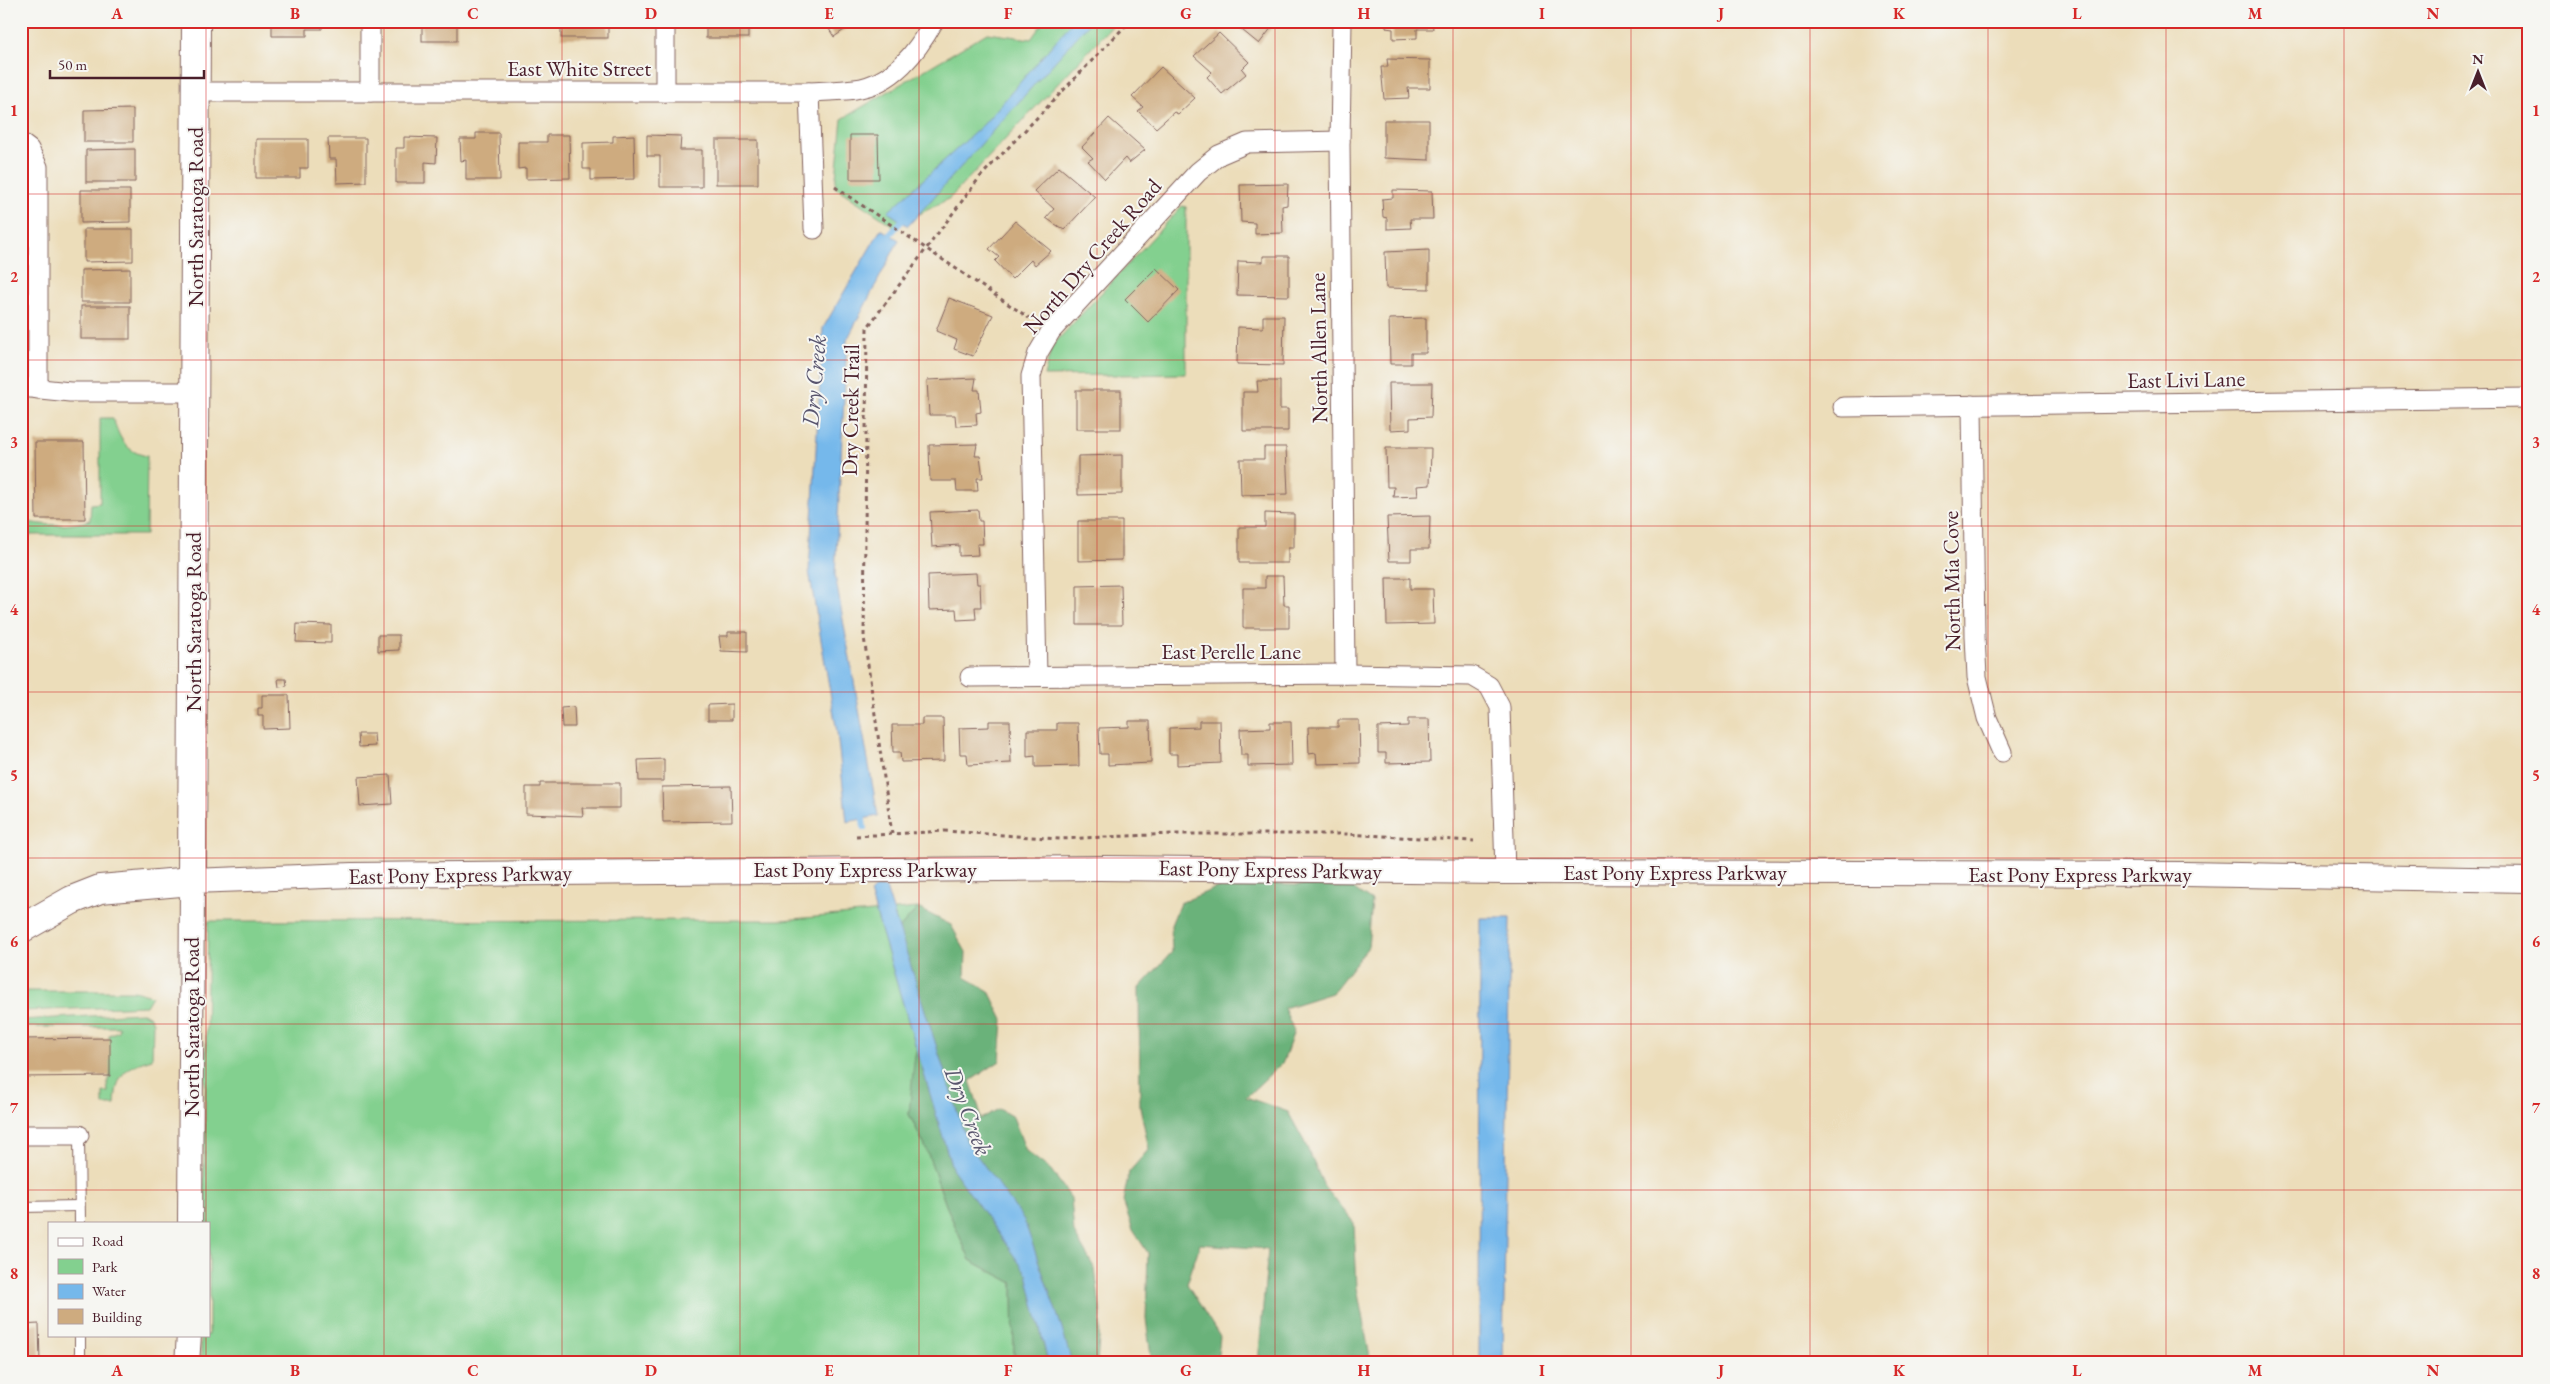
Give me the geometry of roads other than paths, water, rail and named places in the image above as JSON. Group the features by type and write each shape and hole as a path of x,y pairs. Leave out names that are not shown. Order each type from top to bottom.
{"main road":[{"name":"North Saratoga Road","path":"192,882 196,21"},
{"name":"East Pony Express Parkway","path":"21,929 72,900 100,889 192,882"}],"street":[{"path":"370,21 370,92"},
{"path":"665,21 665,92"},
{"name":"East White Street","path":"196,92 809,92 857,89 888,76 910,60 934,21"},
{"name":"North Allen Lane","path":"1342,21 1340,141 1345,674"},
{"path":"809,92 814,229"},
{"name":"North Dry Creek Road","path":"1037,676 1031,376 1038,352 1051,331 1198,172 1219,155 1246,143 1340,141"},
{"path":"25,146 38,167 39,177 30,388 70,392 194,392"},
{"name":"East Livi Lane","path":"1843,407 2529,398"},
{"name":"North Mia Cove","path":"1972,405 1975,636 1978,676 1987,718 2002,752"},
{"name":"East Perelle Lane","path":"970,676 1345,674 1466,675 1478,679 1489,686 1500,707 1505,872"},
{"name":"East Pony Express Parkway","path":"192,882 352,875 791,869 1099,868 1505,872 2185,874 2529,880"},
{"name":"North Saratoga Road","path":"190,1222 192,882"},
{"path":"21,1135 80,1134"},
{"path":"187,1363 189,1336"}],"lane":[{"path":"80,1134 80,1222"},
{"path":"21,1207 80,1206"},
{"path":"80,1336 80,1363"}],"water":[{"path":"1073,21 1091,21 908,226 888,212 984,124"},
{"path":"881,229 899,240 847,340 835,575 878,816 847,822 837,732 809,571 823,328"},
{"path":"876,887 886,888 967,1142 1024,1220 1060,1322 1072,1363 1048,1363 1027,1274 952,1168 870,893"},
{"path":"1480,918 1510,918 1503,1363 1479,1363"}],"waterway":[{"name":"Dry Creek","path":"886,239 907,215"},
{"name":"Dry Creek","path":"862,812 864,828"}]}
